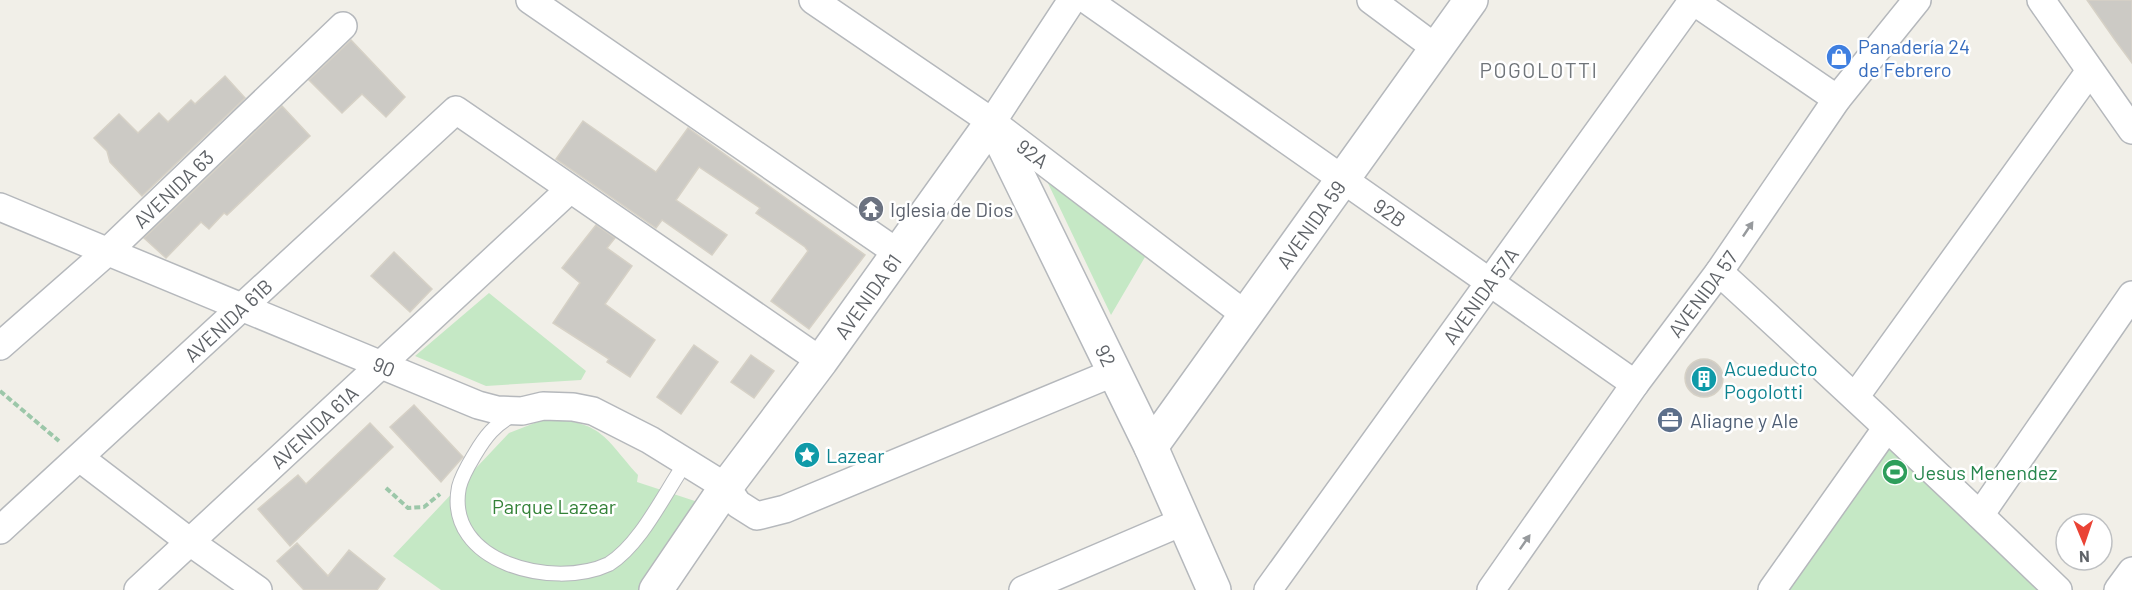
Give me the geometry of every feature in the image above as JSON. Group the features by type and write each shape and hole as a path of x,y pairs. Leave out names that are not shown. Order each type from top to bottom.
{"street":[{"path":"530,0 898,253"},
{"name":"92A","path":"813,0 992,122 1246,316"},
{"name":"AVENIDA 61","path":"656,590 726,487 821,362 992,122 1072,0"},
{"name":"92B","path":"1087,0 1344,179 1490,285 1635,384"},
{"path":"1371,0 1437,49"},
{"name":"AVENIDA 59","path":"1151,447 1472,0"},
{"path":"1693,0 1837,99"},
{"name":"AVENIDA 57A","path":"1268,590 1490,285 1693,0"},
{"name":"AVENIDA 57","path":"1491,590 1635,384 1719,272 1837,99 1917,0"},
{"path":"2041,0 2132,130"},
{"name":"AVENIDA 63","path":"0,346 106,253 343,26"},
{"path":"1855,397 2090,71"},
{"name":"AVENIDA 61B","path":"0,530 80,458 240,306 456,110 569,190"},
{"name":"92","path":"992,122 1151,447 1182,522 1214,590"},
{"path":"569,190 821,362"},
{"name":"AVENIDA 61A","path":"138,590 569,190"},
{"name":"90","path":"0,207 106,253 478,405 497,410 522,411 543,406 573,406 593,411 686,462 726,487 738,504 757,516 785,509 1115,372"},
{"path":"1719,272 1855,397 2058,590"},
{"path":"1980,515 2132,295"},
{"path":"1772,590 1887,429"},
{"path":"80,458 190,542 258,590"},
{"path":"1023,590 1182,522"},
{"path":"2118,590 2132,571"}],"lane":[{"path":"522,411 503,420 490,431 463,474 459,488 462,523 468,535 480,547 510,568 528,575 568,578 592,572 609,564 639,534 686,462"}],"path":[{"path":"0,391 80,458"},
{"path":"386,488 408,508 424,507 463,474"}],"green space":[{"path":"1045,177 1145,257 1111,315"},
{"path":"489,293 586,371 581,380 486,386 415,356"},
{"name":"Parque Lazear","path":"545,419 564,420 591,428 617,450 638,475 637,482 707,505 640,590 441,590 393,556 509,433"},
{"name":"Jesus Menendez","path":"1886,429 2058,590 1772,590"}],"building":[{"path":"2087,0 2132,0 2132,63 2115,40"},
{"path":"351,40 405,97 386,117 362,94 342,113 309,80"},
{"path":"225,76 245,98 142,196 110,162 107,151 94,138 119,114 138,133 159,113 168,122 191,100 195,104"},
{"path":"282,106 310,136 227,215 224,213 209,229 201,222 166,258 144,238"},
{"path":"583,121 656,172 688,128 865,255 809,329 771,301 808,251 805,247 756,213 760,208 699,167 676,200 727,235 712,255 662,220 656,228 556,159"},
{"path":"596,225 615,238 607,248 632,266 605,304 655,340 630,377 607,362 609,359 553,323 580,283 562,268"},
{"path":"394,252 432,289 410,312 371,276"},
{"path":"694,345 718,362 681,414 657,397"},
{"path":"751,355 774,371 754,398 731,382"},
{"name":"Acueducto Pogolotti","path":"1704,359 1717,365 1723,378 1717,391 1704,397 1691,391 1685,378 1691,365"},
{"path":"414,405 463,457 441,482 390,427"},
{"path":"370,423 393,447 290,546 258,509 298,475 306,484"},
{"path":"297,543 328,576 349,550 385,579 377,590 304,590 277,561"}],"place":[{"name":"Panadería 24 de Febrero","path":"1839,57"},
{"name":"Iglesia de Dios","path":"871,209"},
{"name":"Acueducto Pogolotti","path":"1704,379"},
{"name":"Aliagne y Ale","path":"1670,420"},
{"name":"Lazear","path":"807,455"},
{"name":"Jesus Menendez","path":"1895,472"}],"district":[{"name":"POGOLOTTI","path":"1539,69"}]}
